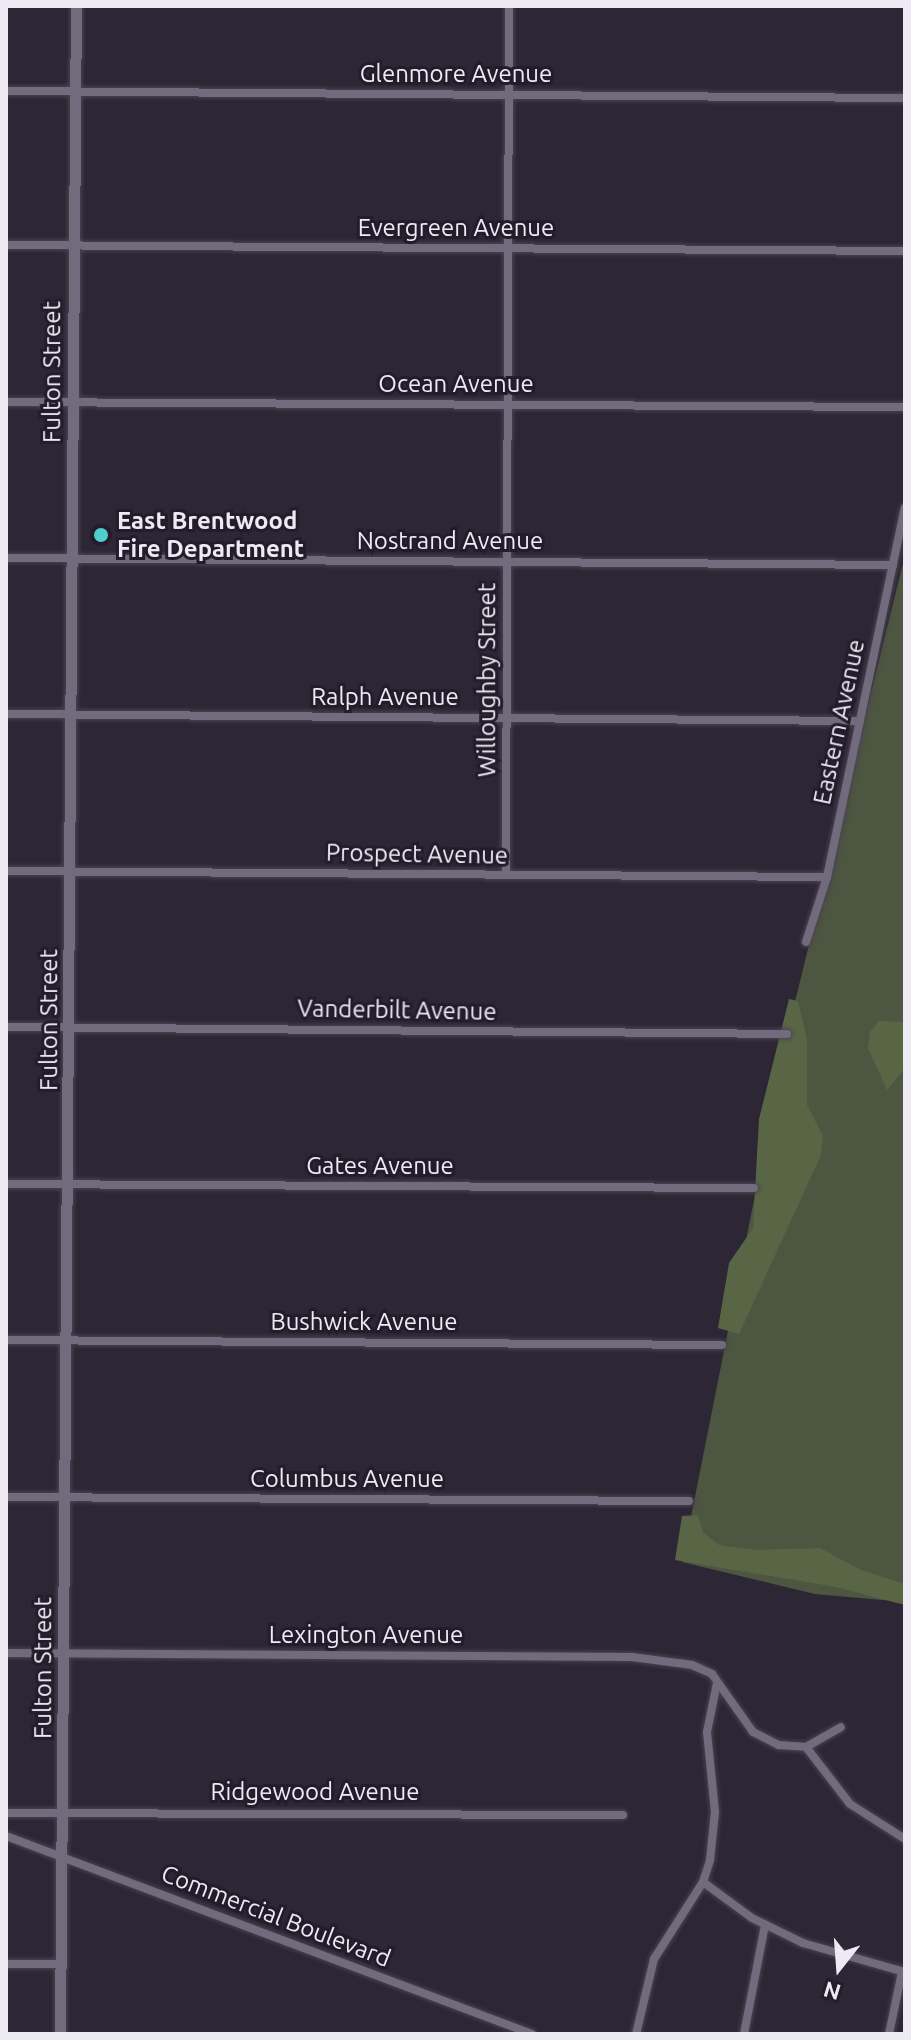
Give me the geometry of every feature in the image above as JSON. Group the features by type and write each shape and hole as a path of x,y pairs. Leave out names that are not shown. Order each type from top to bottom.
{"street":[{"name":"Fulton Street","path":"60,2034 72,871 76,6"},
{"name":"Willoughby Street","path":"506,875 511,248 509,6"},
{"name":"Glenmore Avenue","path":"6,91 905,98"},
{"name":"Evergreen Avenue","path":"6,245 905,251"},
{"name":"Ocean Avenue","path":"6,402 905,407"},
{"name":"Eastern Avenue","path":"806,942 827,877 905,508"},
{"name":"Nostrand Avenue","path":"6,558 893,565"},
{"name":"Ralph Avenue","path":"6,714 860,721"},
{"name":"Prospect Avenue","path":"6,871 827,877"},
{"name":"Vanderbilt Avenue","path":"6,1027 787,1034"},
{"name":"Gates Avenue","path":"6,1184 754,1188"},
{"name":"Bushwick Avenue","path":"6,1340 722,1345"},
{"name":"Columbus Avenue","path":"6,1497 689,1501"},
{"name":"Lexington Avenue","path":"6,1653 655,1658 705,1668 717,1683"},
{"path":"717,1683 753,1732 779,1745 806,1747 841,1727"},
{"path":"636,2034 654,1959 703,1882 715,1833 707,1732 717,1683"},
{"path":"806,1747 824,1775 857,1810 905,1839"},
{"name":"Ridgewood Avenue","path":"6,1813 623,1815"},
{"name":"Commercial Boulevard","path":"6,1836 532,2034"},
{"path":"703,1882 765,1925 830,1954 904,1972 889,2034"},
{"path":"744,2034 765,1925"},
{"path":"6,1964 61,1964"}],"green space":[{"path":"905,555 905,1602 815,1594 682,1562 787,1034"},
{"path":"789,999 798,1001 807,1039 807,1105 823,1136 821,1155 739,1334 718,1328 729,1263 753,1228 759,1119"},
{"path":"879,1021 905,1022 905,1068 887,1090 868,1048 870,1032"},
{"path":"698,1515 703,1532 719,1545 758,1550 820,1548 861,1570 905,1584 905,1605 836,1587 675,1560 682,1516"}],"place":[{"name":"East Brentwood Fire Department","path":"101,535"}]}
